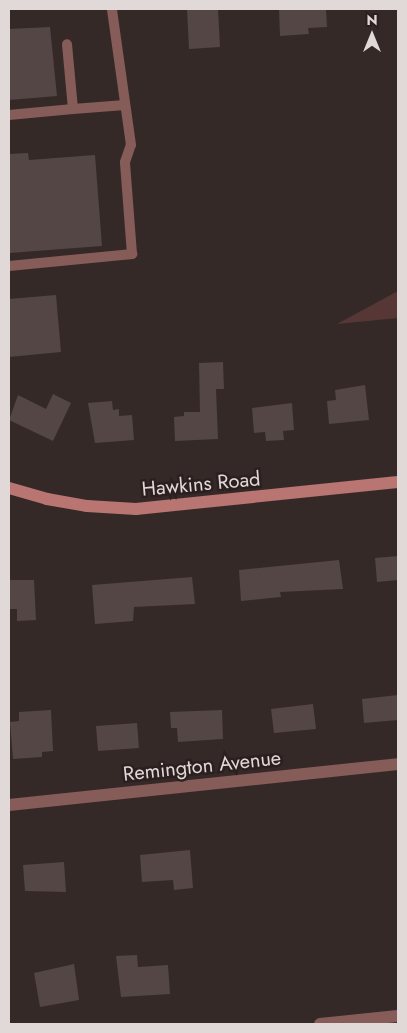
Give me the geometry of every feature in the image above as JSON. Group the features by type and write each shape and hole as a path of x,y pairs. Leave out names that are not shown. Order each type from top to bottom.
{"street":[{"name":"Hawkins Road","path":"13,491 87,506 136,509 398,482"},
{"path":"9,484 13,491"},
{"name":"Remington Avenue","path":"9,805 398,764"},
{"path":"320,1024 398,1016"}],"lane":[{"path":"9,266 132,254 125,162 131,144 112,9"},
{"path":"67,44 72,109"},
{"path":"9,115 125,105"}],"shaded area":[{"path":"398,291 398,318 337,324"}],"building":[{"path":"187,9 218,9 220,47 189,49"},
{"path":"279,9 326,9 327,27 308,28 309,34 280,36"},
{"path":"50,27 57,96 9,100 9,29"},
{"path":"28,153 29,160 95,155 102,246 9,253 9,154"},
{"path":"56,295 61,352 9,357 9,299"},
{"path":"223,362 224,389 216,389 218,439 175,441 174,417 184,416 184,412 200,412 199,363"},
{"path":"365,385 369,420 329,424 327,401 336,400 335,390"},
{"path":"53,394 71,403 53,441 9,420 18,395 46,409"},
{"path":"112,401 113,410 119,409 119,416 132,415 134,440 95,443 88,403"},
{"path":"292,403 294,430 283,431 284,440 266,441 265,432 254,433 252,408"},
{"path":"398,556 398,580 377,582 375,558"},
{"path":"339,560 343,589 280,592 281,597 241,601 239,570"},
{"path":"192,577 195,604 134,607 133,621 95,624 92,585"},
{"path":"9,580 34,580 36,620 17,621 17,609 9,609"},
{"path":"398,695 398,720 364,723 362,699"},
{"path":"313,704 316,729 274,733 271,709"},
{"path":"51,710 53,751 42,752 42,757 13,759 10,722 19,721 19,712"},
{"path":"222,710 223,739 178,742 177,728 171,728 170,712"},
{"path":"137,723 139,748 98,751 96,726"},
{"path":"190,850 193,888 174,890 173,880 142,882 140,855"},
{"path":"64,862 66,892 25,891 23,865"},
{"path":"137,955 138,967 168,965 170,994 121,997 116,956"},
{"path":"74,964 79,1000 40,1007 34,973"}]}
